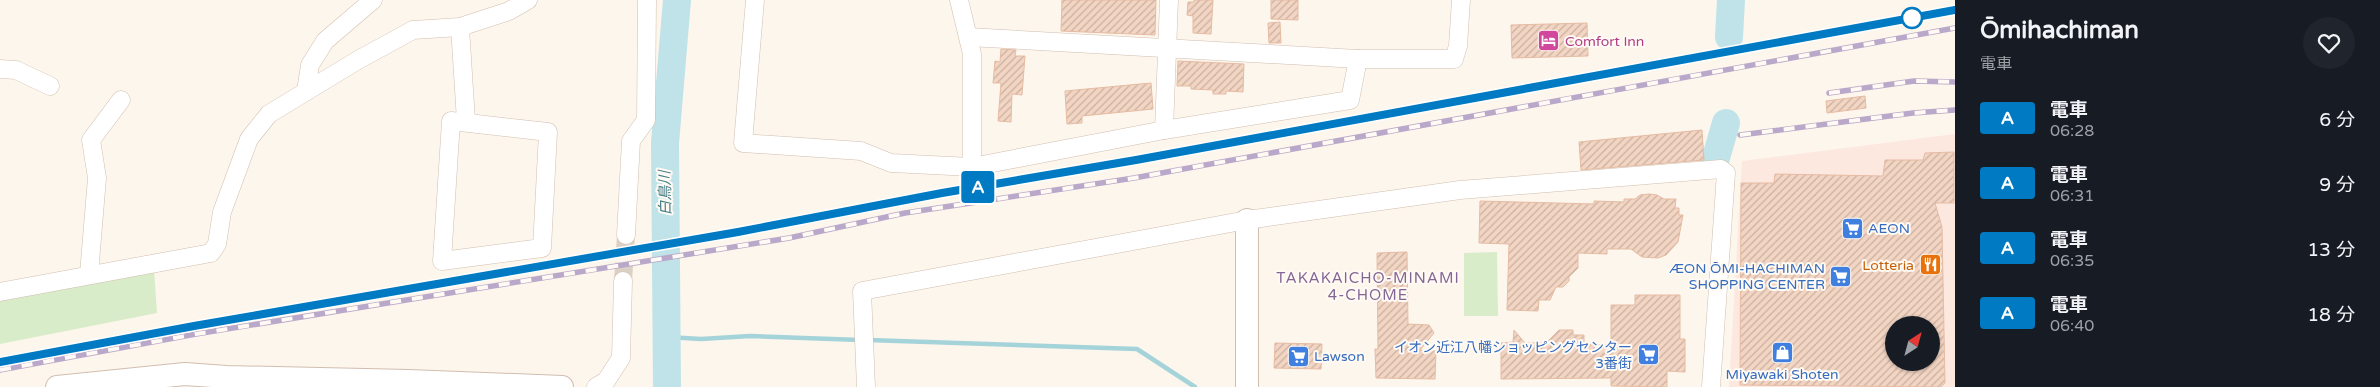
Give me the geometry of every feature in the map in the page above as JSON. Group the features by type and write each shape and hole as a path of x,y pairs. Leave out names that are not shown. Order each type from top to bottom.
{"street":[{"path":"306,91 310,65 325,41 373,0"},
{"path":"0,292 211,253 217,244 222,212 249,140 269,114 412,30 460,27 509,11 528,0"},
{"path":"626,235 631,140 646,120 647,0"},
{"path":"754,0 743,143 861,151 891,162 972,167 1164,130 1350,100 1358,59"},
{"path":"959,0 972,54 972,167"},
{"path":"1164,130 1169,0"},
{"path":"969,36 1358,59 1454,59 1458,46 1462,0"},
{"path":"460,27 466,121"},
{"path":"0,69 16,70 50,86"},
{"path":"90,274 98,178 90,140 121,100"},
{"path":"451,120 466,121 548,132 542,248 442,261 451,120"},
{"path":"866,387 862,291 1247,220 1460,190 1722,169 1726,173 1711,387"},
{"path":"1247,220 1247,387"},
{"path":"596,387 606,381 621,358 623,281"},
{"path":"57,387 146,382 185,374 226,382 562,387"}],"shaded area":[{"name":"ÆON ŌMI-HACHIMAN SHOPPING CENTER","path":"1955,134 1955,387 1729,387 1742,161"}],"green space":[{"path":"1497,252 1498,316 1464,316 1464,253"},
{"path":"154,270 157,313 0,344 0,300"}],"building":[{"path":"1062,0 1156,0 1155,35 1061,31"},
{"path":"1194,0 1213,0 1211,34 1193,33 1193,16 1187,15 1188,2 1194,2"},
{"path":"1271,0 1298,0 1298,20 1271,19"},
{"path":"1280,22 1281,43 1269,43 1268,23"},
{"name":"Comfort Inn","path":"1587,23 1588,56 1512,58 1511,25"},
{"path":"1001,49 1016,50 1015,56 1025,56 1022,95 1012,94 1011,122 998,121 1001,83 993,83 995,61 1000,62"},
{"path":"1178,61 1244,64 1243,92 1226,91 1226,94 1213,94 1213,90 1191,89 1191,86 1177,86"},
{"path":"1151,83 1153,109 1082,116 1082,123 1067,124 1065,91"},
{"path":"1865,96 1866,108 1827,113 1826,101"},
{"path":"1702,130 1704,160 1581,170 1579,142"},
{"name":"ÆON ŌMI-HACHIMAN SHOPPING CENTER","path":"1954,152 1954,203 1935,203 1942,227 1945,383 1941,387 1740,385 1741,183 1774,183 1775,174 1883,176 1885,160 1923,160 1925,153"},
{"path":"1640,195 1657,195 1664,199 1676,199 1675,208 1679,208 1679,215 1683,215 1678,242 1666,255 1658,258 1642,257 1631,249 1607,249 1607,254 1578,253 1578,268 1563,287 1556,287 1550,300 1539,300 1538,311 1507,310 1509,244 1479,243 1480,201 1594,204 1594,201 1624,202 1624,199 1635,199"},
{"path":"1407,252 1408,324 1429,325 1434,333 1420,350 1436,351 1435,379 1376,378 1375,349 1378,349 1377,253"},
{"path":"1635,295 1680,295 1680,339 1685,339 1685,372 1667,371 1667,387 1611,386 1611,378 1501,379 1501,343 1513,342 1514,330 1525,343 1546,343 1559,330 1573,330 1573,335 1584,335 1584,344 1611,345 1611,305 1635,305"},
{"name":"Lawson","path":"1275,343 1322,344 1321,369 1274,368"}],"waterway":[{"name":"白鳥川","path":"667,387 665,143 677,0"},
{"path":"1729,37 1731,0"},
{"path":"1715,161 1726,123"},
{"path":"667,337 701,339 750,336 860,340"},
{"path":"868,340 1137,349 1195,387"}],"tunnel":[{"path":"623,281 626,235"}],"railway":[{"path":"0,362 194,326 738,232 942,193 1136,160 1955,10"},
{"path":"0,370 196,334 789,238 905,213 1134,178 1955,28"},
{"path":"1829,93 1914,81 1955,82"},
{"path":"1740,135 1913,113 1955,110"}],"train":[{"name":"A","path":"0,362 194,326 738,232 942,193 1136,160 1955,10"}],"place":[{"name":"Comfort Inn","path":"1549,41"},
{"name":"AEON","path":"1852,228"},
{"name":"Lotteria","path":"1930,265"},
{"name":"ÆON ŌMI-HACHIMAN SHOPPING CENTER","path":"1841,276"},
{"name":"Miyawaki Shoten","path":"1782,352"},
{"name":"イオン近江八幡ショッピングセンター 3番街","path":"1648,355"},
{"name":"Lawson","path":"1298,356"}],"district":[{"name":"TAKAKAICHO-MINAMI 4-CHOME","path":"1368,286"}]}
